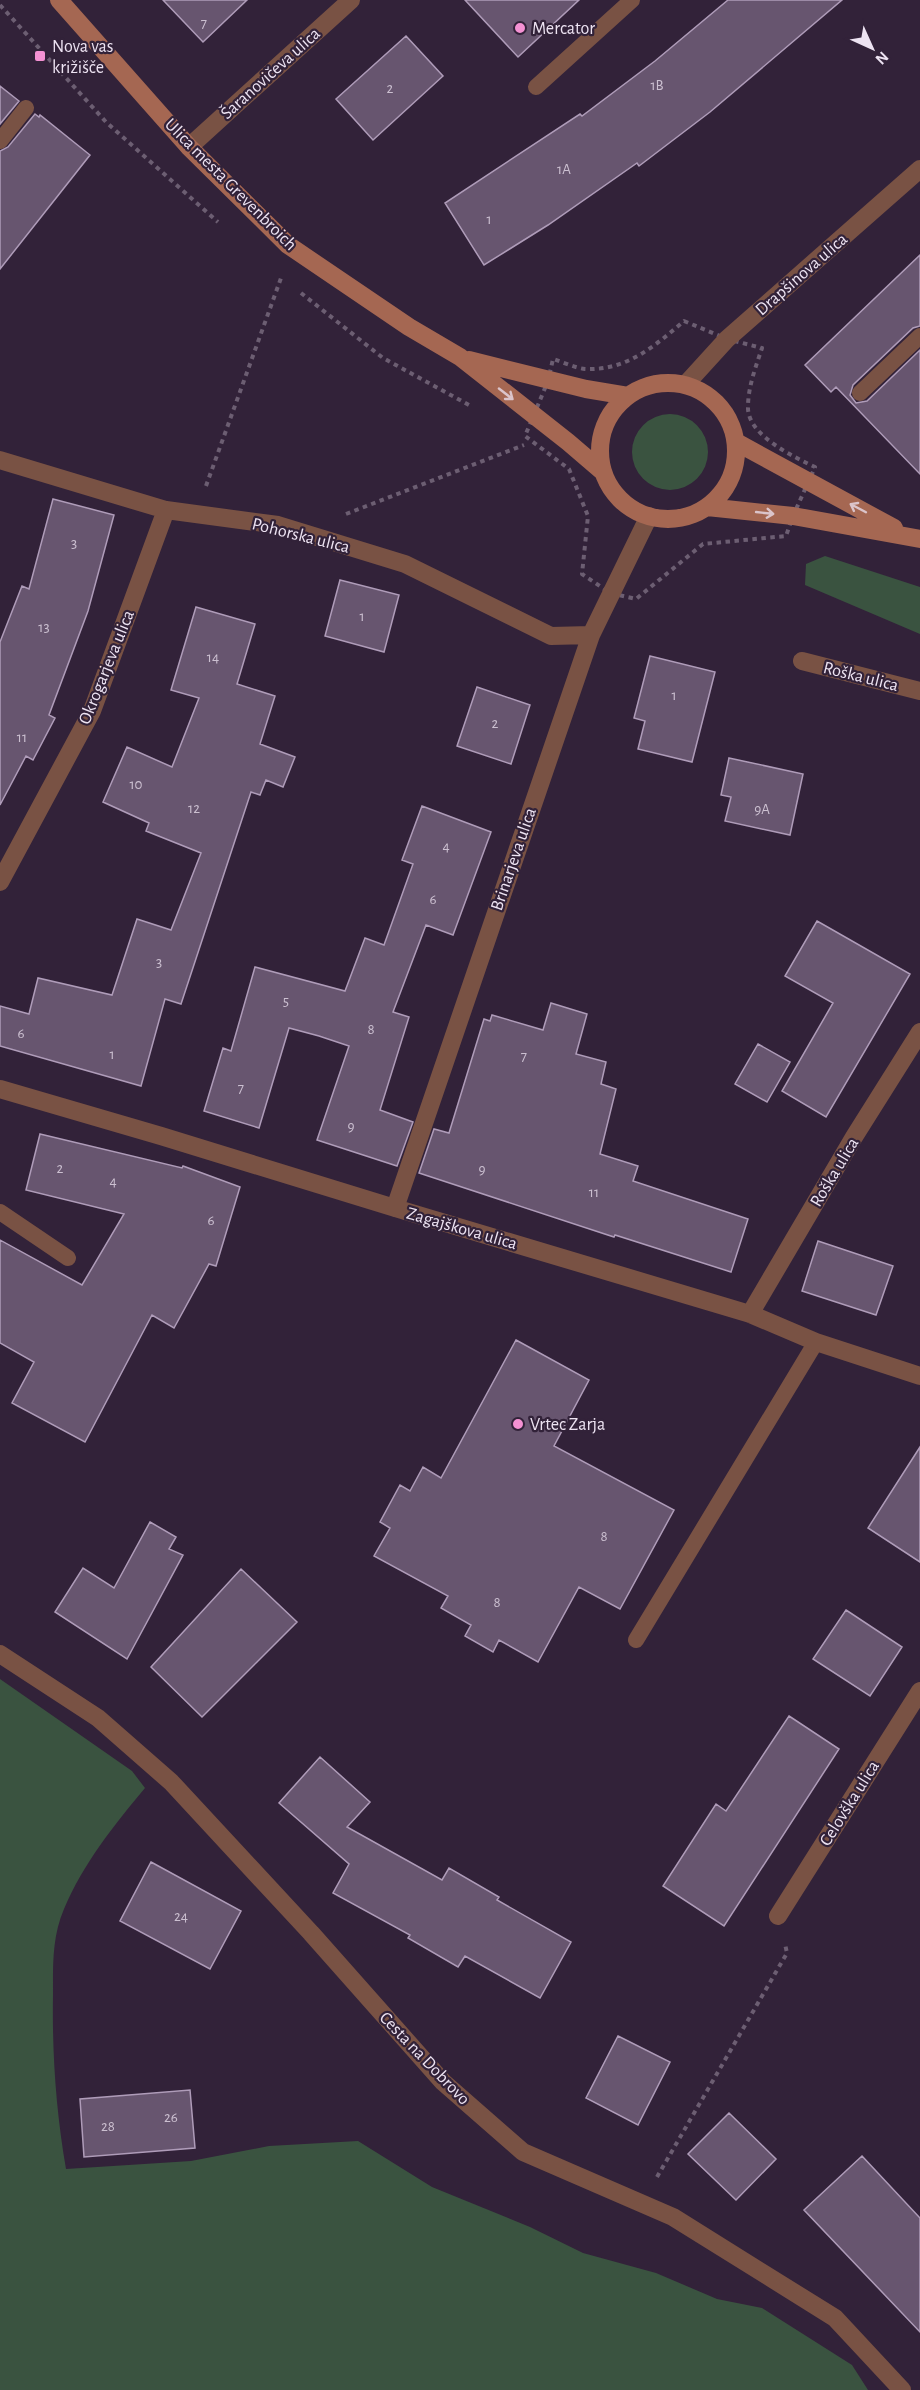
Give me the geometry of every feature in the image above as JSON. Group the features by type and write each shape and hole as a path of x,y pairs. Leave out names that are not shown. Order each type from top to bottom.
{"street":[{"name":"Ulica mesta Grevenbroich","path":"58,0 189,147 288,245 409,327 460,357"},
{"name":"Šaranovičeva ulica","path":"189,147 351,0"},
{"name":"Drapšinova ulica","path":"686,384 727,339 920,169"},
{"path":"460,357 548,381 628,396"},
{"path":"460,357 603,472"},
{"path":"666,382 686,384 705,392 720,406 731,423 736,442 736,461 731,478 721,495 707,507 689,516 669,519 649,516 629,507 613,492 603,472 600,451 603,430 613,411 628,396 646,386 666,382"},
{"path":"736,442 807,482 915,537"},
{"name":"Pohorska ulica","path":"0,460 166,510 278,525 405,564 551,636 591,635"},
{"path":"707,507 793,516 915,537"},
{"name":"Okrogarjeva ulica","path":"2,873 92,711 166,510"},
{"name":"Brinarjeva ulica","path":"395,1208 591,635 649,516"},
{"name":"Roška ulica","path":"802,661 920,691"},
{"name":"Roška ulica","path":"750,1314 854,1137 920,1032"},
{"name":"Zagajškova ulica","path":"0,1089 750,1314 816,1342 920,1376"},
{"name":"Cesta na Dobrovo","path":"0,1654 98,1718 171,1782 311,1933 443,2082 523,2152 673,2217 835,2318 902,2390"},
{"name":"Celovška ulica","path":"778,1916 920,1690"}],"lane":[{"path":"536,87 632,0"},
{"path":"0,141 26,108"},
{"path":"860,393 920,336"},
{"path":"0,1212 68,1258"},
{"path":"636,1640 816,1342"}],"path":[{"path":"206,487 281,278"},
{"path":"684,321 727,339 762,348 747,409 757,429 781,451 815,467 786,536 703,544 636,599 610,593 582,574 588,516 569,469 525,436 532,414 548,381 553,359 584,369 618,365 646,353 684,321"},
{"path":"337,518 533,442"},
{"path":"642,2204 787,1953 778,1916"}],"green space":[{"path":"670,414 684,417 697,425 705,438 708,452 705,466 697,479 684,487 670,490 656,487 643,479 635,466 632,452 635,438 643,425 656,417"},
{"path":"825,556 920,587 920,634 805,585 806,564"},
{"path":"0,1679 132,1771 145,1788 111,1831 80,1876 57,1930 53,1962 53,2038 57,2104 66,2169 191,2161 269,2146 358,2141 432,2187 530,2227 583,2253 656,2273 717,2299 762,2308 852,2365 868,2390 0,2390"}],"building":[{"path":"163,0 247,0 203,42"},
{"name":"Mercator","path":"465,0 579,0 518,57"},
{"path":"728,0 842,0 710,112 639,166 637,163 548,225 484,265 445,203 580,114 582,116 655,61"},
{"path":"406,36 443,76 373,140 336,99"},
{"path":"0,86 19,101 0,124"},
{"path":"35,114 39,117 40,115 90,155 0,269 0,151 8,147"},
{"path":"920,255 920,326 913,328 853,385 850,395 856,403 867,401 920,350 920,474 836,387 831,392 805,365"},
{"path":"53,499 114,515 88,611 49,715 55,718 33,760 26,756 0,805 0,642 22,586 29,589"},
{"path":"340,580 399,595 384,652 325,636"},
{"path":"196,607 255,624 237,684 275,696 260,744 295,757 283,787 266,780 260,795 251,792 181,1004 165,999 141,1086 0,1046 0,1006 29,1014 38,978 112,995 137,919 171,930 201,853 146,831 149,823 103,802 127,747 172,767 199,698 171,690"},
{"path":"650,656 715,672 692,762 638,749 645,721 634,718"},
{"path":"477,687 530,705 511,764 457,746"},
{"path":"729,758 803,774 790,835 725,821 731,797 721,795"},
{"path":"422,806 491,832 453,935 426,925 393,1012 409,1017 380,1110 413,1122 397,1166 317,1140 349,1046 319,1036 289,1028 259,1128 204,1111 223,1048 231,1051 255,967 345,991 365,938 384,945 413,864 402,860"},
{"path":"817,921 910,974 826,1117 782,1091 833,1003 785,976"},
{"path":"551,1003 587,1014 576,1054 606,1062 601,1084 616,1089 600,1154 638,1166 633,1181 748,1219 731,1272 615,1235 614,1237 419,1173 434,1129 449,1133 484,1019 490,1021 492,1015 543,1030"},
{"path":"758,1044 790,1062 767,1102 735,1084"},
{"path":"40,1134 182,1168 183,1166 240,1187 216,1266 209,1264 174,1328 152,1315 85,1442 12,1403 34,1362 0,1343 0,1240 82,1285 124,1214 26,1190"},
{"path":"818,1241 893,1266 876,1315 802,1291"},
{"path":"516,1340 589,1380 554,1446 674,1510 620,1609 579,1587 538,1662 499,1640 493,1652 465,1636 471,1625 441,1608 448,1596 374,1556 390,1528 380,1522 400,1485 410,1491 423,1467 441,1478"},
{"path":"920,1447 920,1562 868,1528"},
{"path":"150,1522 176,1537 169,1549 183,1555 127,1659 55,1612 83,1568 114,1588"},
{"path":"241,1569 297,1622 202,1717 151,1667"},
{"path":"846,1610 902,1647 870,1696 813,1659"},
{"path":"789,1716 839,1749 724,1926 663,1886 716,1804 726,1811"},
{"path":"320,1757 370,1802 347,1827 442,1880 449,1868 499,1897 497,1900 571,1942 540,1998 465,1956 458,1967 408,1938 410,1935 333,1893 349,1864 279,1803"},
{"path":"151,1862 241,1911 210,1969 120,1921"},
{"path":"618,2036 670,2062 638,2125 586,2098"},
{"path":"190,2090 195,2148 84,2157 80,2099"},
{"path":"729,2113 776,2159 736,2200 688,2154"},
{"path":"862,2156 920,2218 920,2332 804,2210"}],"place":[{"name":"Mercator","path":"520,28"},
{"name":"Nova vas križišče","path":"40,56"},
{"name":"Vrtec Zarja","path":"518,1424"}]}
